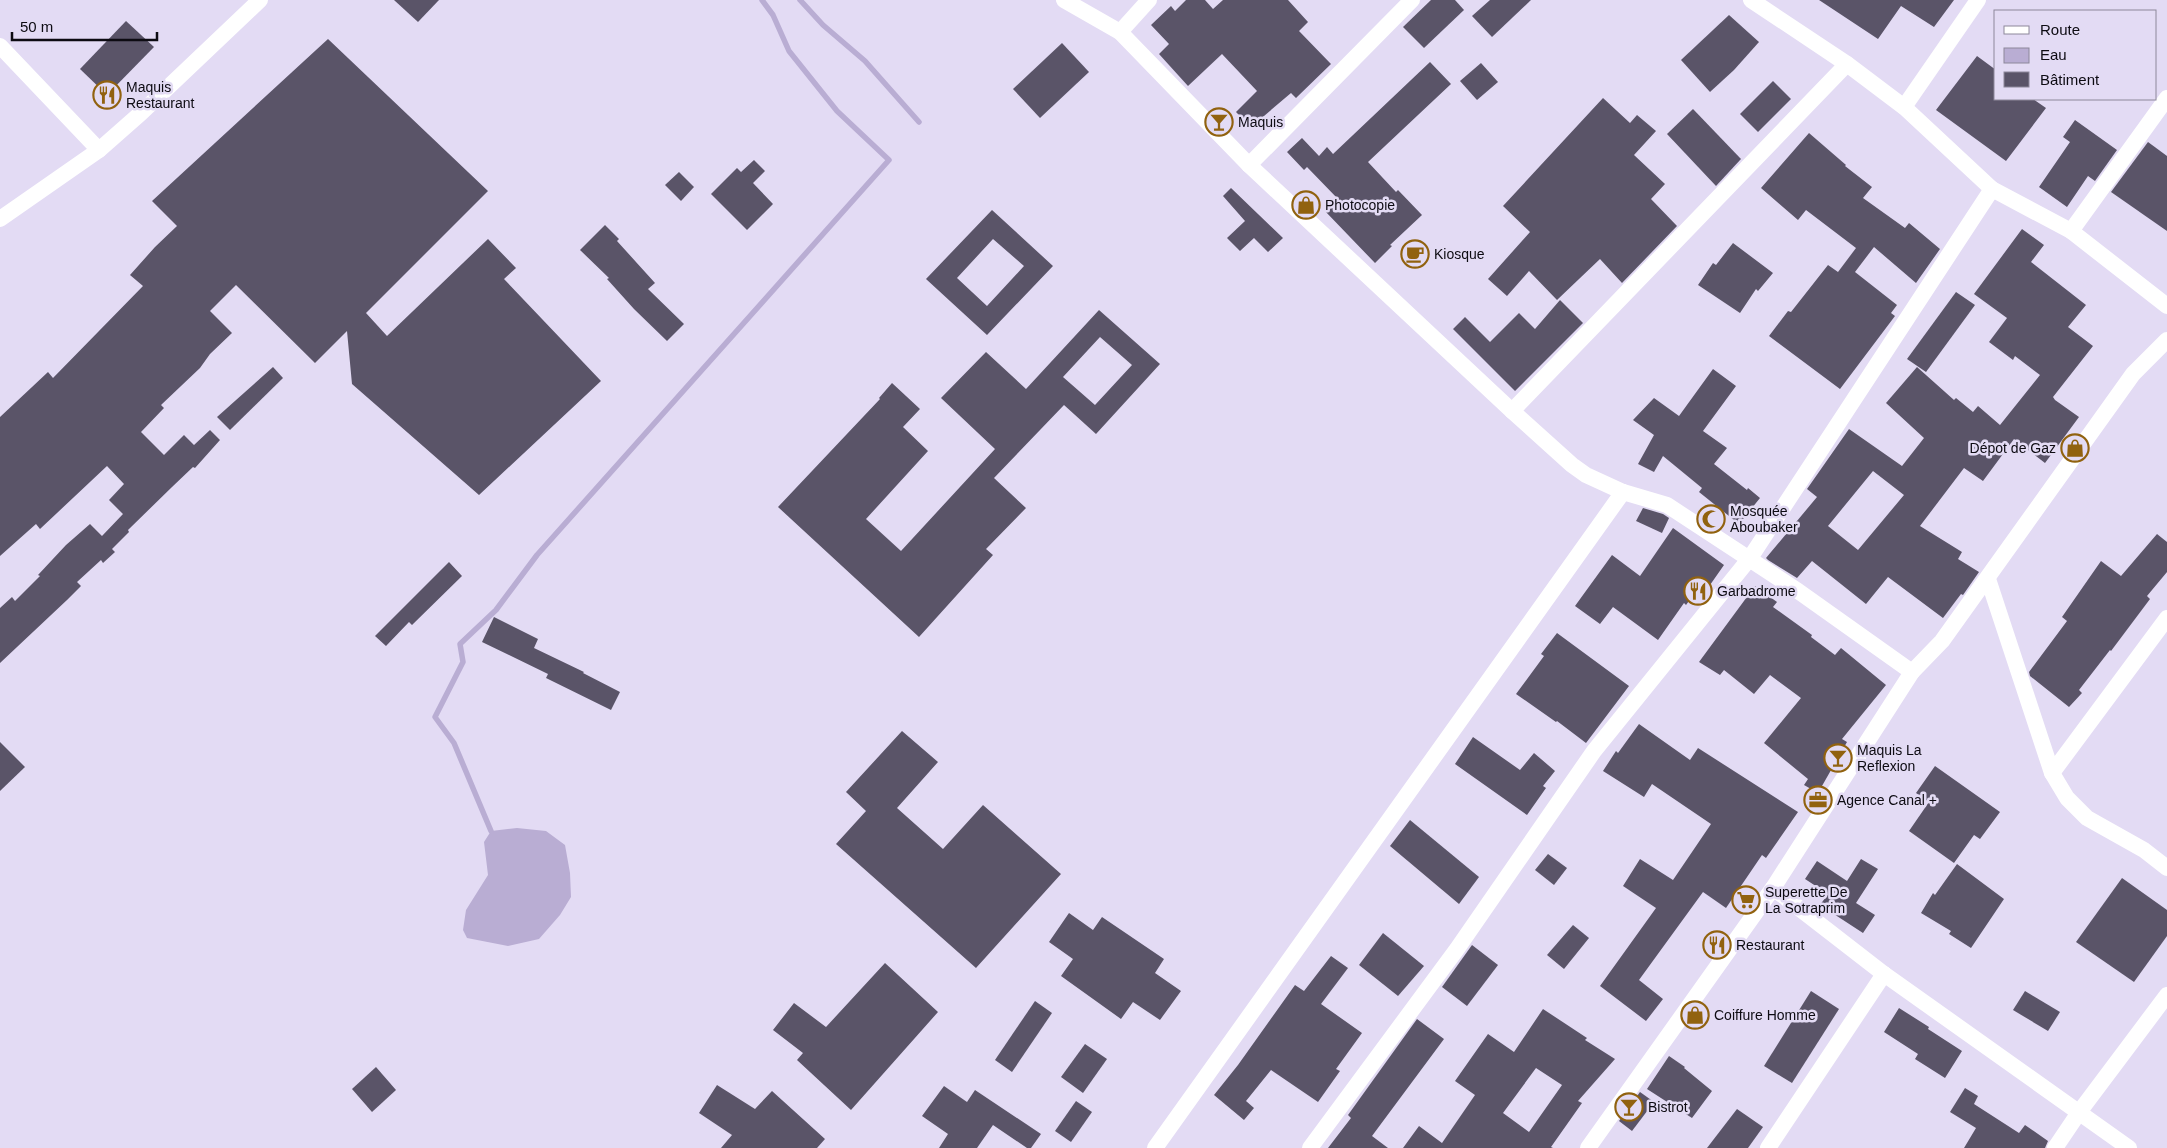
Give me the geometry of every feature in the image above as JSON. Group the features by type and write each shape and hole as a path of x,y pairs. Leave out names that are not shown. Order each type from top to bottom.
{"street":[{"path":"0,219 100,150 260,0"},
{"path":"1064,0 1120,32 1249,165 1512,411 1586,475 1623,492 1667,505 1750,558 1912,672"},
{"path":"1120,32 1149,0"},
{"path":"1249,165 1412,0"},
{"path":"1751,0 1847,64 1904,107 1992,189 2071,231 2167,306"},
{"path":"1904,107 1978,0"},
{"path":"0,46 100,150"},
{"path":"1512,411 1847,64"},
{"path":"2071,231 2167,98"},
{"path":"1310,1148 1457,950 1594,751 1750,558 1992,189"},
{"path":"1588,1148 1773,888 1912,672 1942,641 1988,579 2133,374 2167,340"},
{"path":"1155,1148 1623,492"},
{"path":"1988,579 2052,773 2067,798 2087,818 2144,850 2167,868"},
{"path":"2052,773 2167,618"},
{"path":"1773,888 1884,974 2129,1148"},
{"path":"1768,1148 1884,974"},
{"path":"2055,1148 2167,995"}],"water":[{"path":"517,828 546,831 565,845 570,873 571,897 560,915 539,939 508,946 467,938 463,930 466,910 488,875 484,842 491,831"}],"building":[{"path":"394,0 439,0 418,22"},
{"path":"1186,0 1205,0 1213,9 1223,0 1288,0 1308,22 1299,31 1331,64 1296,98 1291,93 1251,127 1236,112 1257,91 1222,54 1188,86 1159,54 1169,44 1151,25 1171,6 1175,11"},
{"path":"1431,0 1455,0 1464,10 1424,48 1403,27"},
{"path":"1490,0 1531,0 1492,37 1472,16"},
{"path":"1819,0 1954,0 1934,27 1901,6 1878,39"},
{"path":"1729,15 1759,42 1734,70 1710,92 1681,60"},
{"path":"126,21 154,47 107,95 80,69"},
{"path":"328,39 488,191 366,313 387,336 488,239 516,268 504,279 601,381 479,495 352,384 347,331 315,363 236,285 210,311 232,333 210,354 200,368 161,405 164,408 141,432 164,455 184,435 194,445 210,430 220,440 195,468 193,467 128,530 129,532 112,549 115,552 103,563 101,560 77,582 81,586 0,663 0,608 12,597 15,601 40,576 38,575 66,545 90,524 102,536 123,514 109,500 124,484 107,466 40,529 36,524 0,556 0,417 48,372 53,378 143,286 130,275 177,226 152,201"},
{"path":"1062,43 1089,72 1040,118 1013,89"},
{"path":"1977,56 1994,69 1994,100 2034,100 2046,108 2006,161 1936,110"},
{"path":"1430,62 1451,84 1368,162 1396,192 1398,190 1422,215 1390,245 1392,246 1375,263 1324,210 1337,198 1307,167 1304,170 1287,152 1302,138 1319,156 1327,147 1333,154"},
{"path":"1481,63 1498,82 1477,100 1460,81"},
{"path":"1773,81 1791,99 1758,132 1740,114"},
{"path":"1603,98 1630,123 1637,115 1656,131 1634,155 1665,184 1651,199 1677,226 1622,283 1600,259 1557,300 1529,271 1507,296 1488,279 1530,232 1503,206"},
{"path":"1693,109 1741,159 1716,186 1667,134"},
{"path":"2075,120 2117,150 2095,181 2088,176 2067,207 2039,187 2070,142 2063,137"},
{"path":"1809,133 1845,166 1872,187 1863,198 1905,228 1909,223 1940,249 1916,283 1874,247 1855,272 1897,305 1891,313 1895,316 1840,389 1769,336 1788,311 1791,312 1828,265 1838,272 1856,248 1806,210 1798,220 1761,188"},
{"path":"2148,142 2167,156 2167,231 2111,192"},
{"path":"754,160 765,171 753,183 773,204 747,230 711,194 737,168 741,172"},
{"path":"679,172 694,187 681,201 665,185"},
{"path":"1231,188 1283,238 1268,252 1254,238 1240,251 1227,238 1245,221 1223,196"},
{"path":"992,210 1053,266 987,335 926,279","holes":["993,239 1024,266 987,306 957,278"]},
{"path":"605,225 655,283 648,289 684,324 667,341 634,309 607,279 609,278 580,250"},
{"path":"2022,229 2044,245 2031,262 2086,305 2068,327 2093,346 2053,397 2079,417 2045,463 2014,439 1983,481 1964,468 1920,526 1962,552 1958,559 1979,572 1963,595 1961,594 1943,618 1888,577 1866,604 1812,561 1797,578 1768,560 1766,558 1817,497 1807,489 1849,429 1902,466 1924,438 1886,403 1917,367 1954,400 1956,398 1973,412 1978,406 2000,425 2040,375 2015,356 2013,360 1989,342 2007,318 1974,294","holes":["1873,471 1904,495 1858,550 1828,526"]},
{"path":"1733,243 1773,273 1758,291 1756,289 1740,313 1698,285 1713,263 1716,265"},
{"path":"1956,292 1975,305 1926,372 1907,359"},
{"path":"1560,300 1583,323 1515,391 1453,329 1465,317 1490,342 1519,313 1535,329"},
{"path":"1099,310 1160,364 1096,434 1064,405 994,478 1026,508 986,549 993,555 919,637 778,507 880,399 892,383 920,409 903,427 928,451 866,519 901,551 995,449 941,398 986,352 1026,389","holes":["1100,337 1132,365 1095,405 1063,377"]},
{"path":"273,367 283,378 230,430 217,417"},
{"path":"1713,369 1736,386 1703,431 1727,448 1714,464 1760,498 1739,524 1699,492 1702,488 1663,456 1654,472 1638,464 1654,435 1633,420 1654,398 1679,416"},
{"path":"1643,508 1663,514 1669,518 1662,533 1636,521"},
{"path":"1673,528 1724,565 1710,585 1704,580 1686,605 1684,603 1658,640 1613,607 1600,624 1575,606 1612,555 1640,576"},
{"path":"2157,534 2167,542 2167,572 2147,596 2150,599 2079,690 2082,693 2069,707 2030,676 2029,672 2067,621 2062,617 2101,561 2121,576"},
{"path":"449,562 462,576 412,625 409,622 386,646 375,636"},
{"path":"1755,586 1777,602 1773,607 1812,635 1811,637 1835,655 1841,648 1886,685 1842,739 1847,742 1818,793 1804,785 1808,779 1764,743 1801,698 1770,675 1754,694 1724,670 1720,675 1699,662"},
{"path":"494,617 538,639 534,648 620,692 611,710 546,678 548,674 482,642"},
{"path":"1557,633 1629,686 1586,743 1516,694 1544,656 1541,654"},
{"path":"1639,724 1690,760 1698,748 1798,812 1766,858 1762,855 1726,908 1703,892 1639,980 1663,999 1646,1021 1600,986 1656,908 1623,886 1640,859 1673,880 1711,824 1652,784 1644,797 1603,771 1616,751 1618,753"},
{"path":"902,731 938,762 897,808 943,849 983,805 1061,874 976,968 836,844 866,811 846,792"},
{"path":"1473,737 1520,770 1534,753 1555,771 1543,786 1546,788 1527,815 1455,764"},
{"path":"0,742 25,767 0,791"},
{"path":"1935,766 2000,812 1980,839 1974,835 1954,863 1909,831 1929,802 1916,793"},
{"path":"1410,820 1479,877 1459,904 1390,846"},
{"path":"1548,854 1567,868 1554,885 1535,870"},
{"path":"1861,859 1878,869 1856,903 1875,915 1863,933 1820,905 1828,894 1805,879 1817,861 1847,881"},
{"path":"1957,864 2004,899 1971,948 1949,934 1951,931 1921,913 1933,893 1935,895"},
{"path":"2122,878 2167,910 2167,936 2134,982 2076,942"},
{"path":"1069,913 1093,930 1102,917 1164,959 1155,973 1181,991 1160,1020 1133,1002 1121,1019 1061,976 1073,959 1049,942"},
{"path":"1573,925 1589,938 1564,969 1547,955"},
{"path":"1383,933 1424,966 1398,996 1359,965"},
{"path":"1472,945 1498,965 1467,1006 1442,987"},
{"path":"1331,956 1348,968 1321,1004 1362,1033 1336,1069 1340,1071 1318,1102 1271,1070 1246,1101 1254,1108 1244,1120 1214,1095 1238,1065 1295,985 1304,991"},
{"path":"885,963 938,1012 851,1110 797,1060 803,1053 773,1030 794,1003 826,1027"},
{"path":"1811,991 1839,1009 1792,1083 1764,1066"},
{"path":"2025,991 2060,1012 2048,1031 2013,1010"},
{"path":"1035,1001 1052,1013 1012,1072 995,1060"},
{"path":"1899,1008 1962,1051 1945,1078 1915,1059 1918,1054 1884,1032"},
{"path":"1543,1009 1587,1038 1585,1040 1615,1059 1578,1101 1582,1103 1551,1147 1553,1148 1403,1148 1419,1126 1442,1143 1475,1095 1455,1081 1488,1034 1514,1052","holes":["1536,1068 1562,1085 1529,1132 1503,1113"]},
{"path":"1417,1019 1444,1039 1372,1136 1388,1148 1328,1148 1351,1118 1348,1115"},
{"path":"1085,1044 1107,1059 1083,1093 1061,1077"},
{"path":"1669,1056 1685,1067 1712,1091 1692,1118 1647,1089"},
{"path":"376,1067 396,1090 372,1112 352,1089"},
{"path":"717,1085 755,1109 772,1091 825,1139 817,1148 721,1148 732,1135 699,1113"},
{"path":"944,1086 967,1102 975,1090 1041,1134 1031,1148 1027,1148 993,1125 977,1148 939,1148 948,1134 922,1116"},
{"path":"1965,1088 1978,1096 1974,1104 2019,1133 2025,1125 2048,1141 2045,1148 1964,1148 1976,1128 1950,1112"},
{"path":"1640,1092 1654,1102 1632,1131 1619,1121"},
{"path":"1076,1101 1092,1112 1071,1142 1055,1131"},
{"path":"1737,1109 1763,1127 1748,1148 1707,1148"}],"waterway":[{"path":"491,831 454,743 435,717 463,662 460,644 496,610 537,555 889,160 837,111 789,51 773,15 762,0"},
{"path":"800,0 823,25 865,61 919,122"}],"place":[{"name":"Maquis Restaurant","path":"107,95"},
{"name":"Maquis","path":"1219,122"},
{"name":"Photocopie","path":"1306,205"},
{"name":"Kiosque","path":"1415,254"},
{"name":"Dépot de Gaz","path":"2075,448"},
{"name":"Mosquée Aboubaker","path":"1711,519"},
{"name":"Garbadrome","path":"1698,591"},
{"name":"Maquis La Reflexion","path":"1838,758"},
{"name":"Agence Canal +","path":"1818,800"},
{"name":"Superette De La Sotraprim","path":"1746,900"},
{"name":"Restaurant","path":"1717,945"},
{"name":"Coiffure Homme","path":"1695,1015"},
{"name":"Bistrot","path":"1629,1107"}]}
